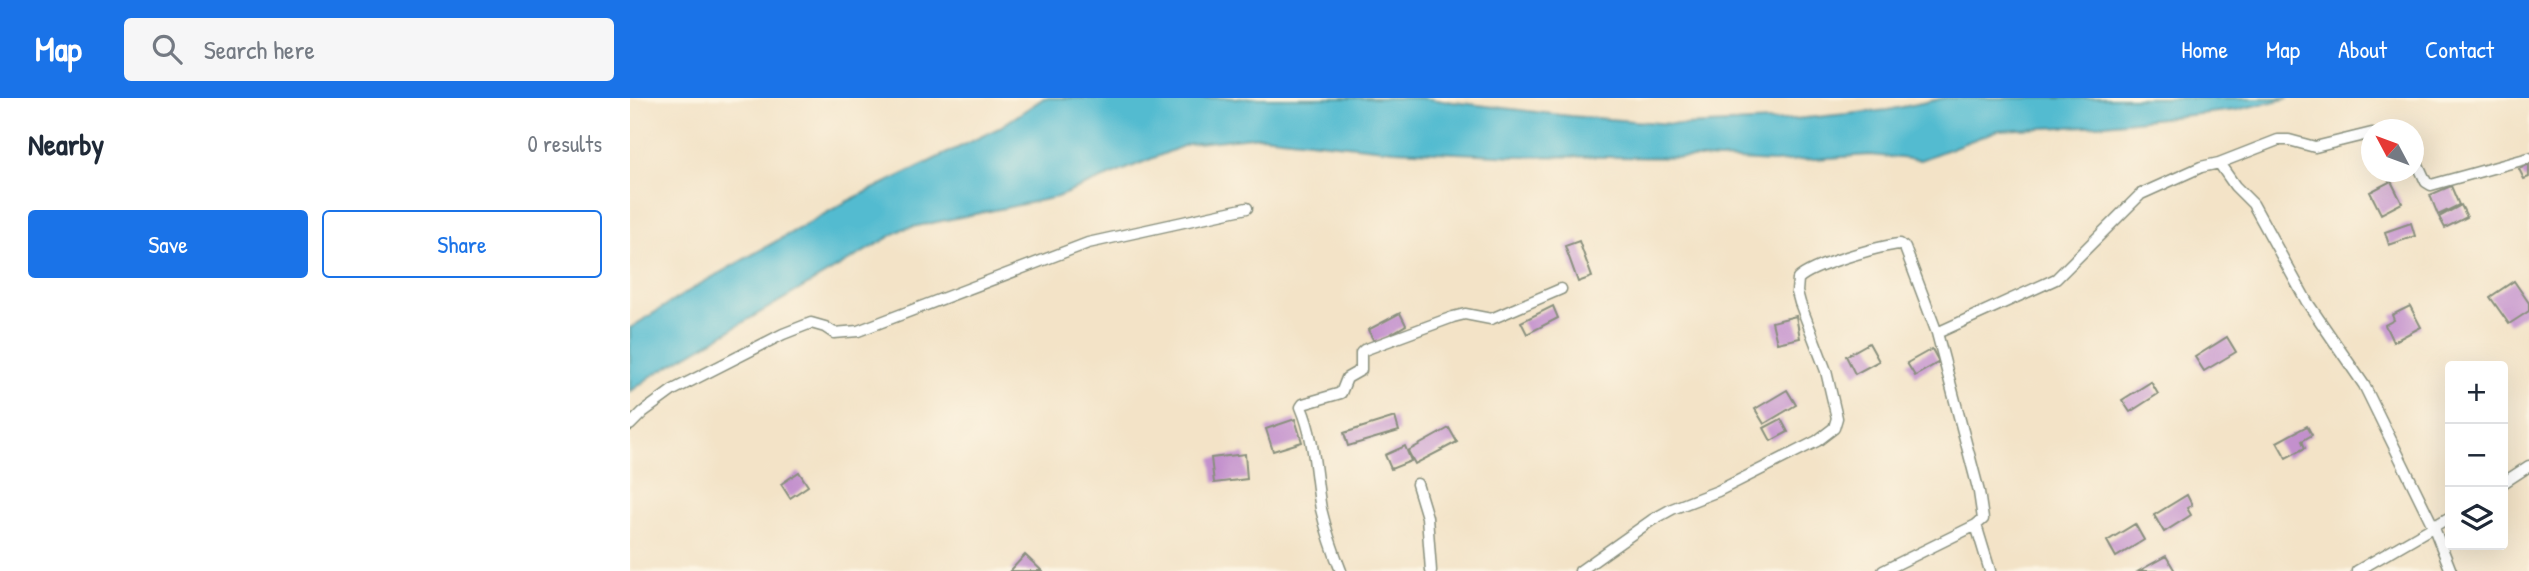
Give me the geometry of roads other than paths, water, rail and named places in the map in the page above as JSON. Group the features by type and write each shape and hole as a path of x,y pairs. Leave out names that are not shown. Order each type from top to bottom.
{"street":[{"path":"1937,333 2056,279 2141,194 2201,167 2219,163 2278,140 2315,147 2361,136"},
{"path":"2424,178 2431,185 2529,158"},
{"path":"2219,163 2235,186 2253,204 2307,302 2364,385 2434,528 2451,571"},
{"path":"630,425 673,390 783,334 811,323 834,333 858,331 1088,243 1247,208"},
{"path":"1580,571 1651,520 1718,491 1817,441 1834,428 1837,418 1826,371 1797,292 1800,276 1825,265 1900,244 1905,248 1937,333 1979,492 1983,519 1883,571"},
{"path":"1341,571 1331,547 1321,508 1306,418 1301,407 1303,404 1341,393 1347,378 1361,370 1361,353 1364,351 1453,317 1465,314 1491,319 1561,289"},
{"path":"2508,480 2529,466"},
{"path":"1416,484 1427,517 1431,571"},
{"path":"2357,571 2445,520"},
{"path":"1976,525 1990,571"}],"water":[{"path":"1044,98 1420,98 1570,116 1684,125 1774,121 1888,110 1945,98 2289,98 2236,110 2087,126 1999,130 1920,160 1870,155 1773,162 1703,158 1518,156 1394,150 1261,136 1188,144 1057,197 903,229 650,377 630,392 630,328 700,284 846,202 997,129"}]}
